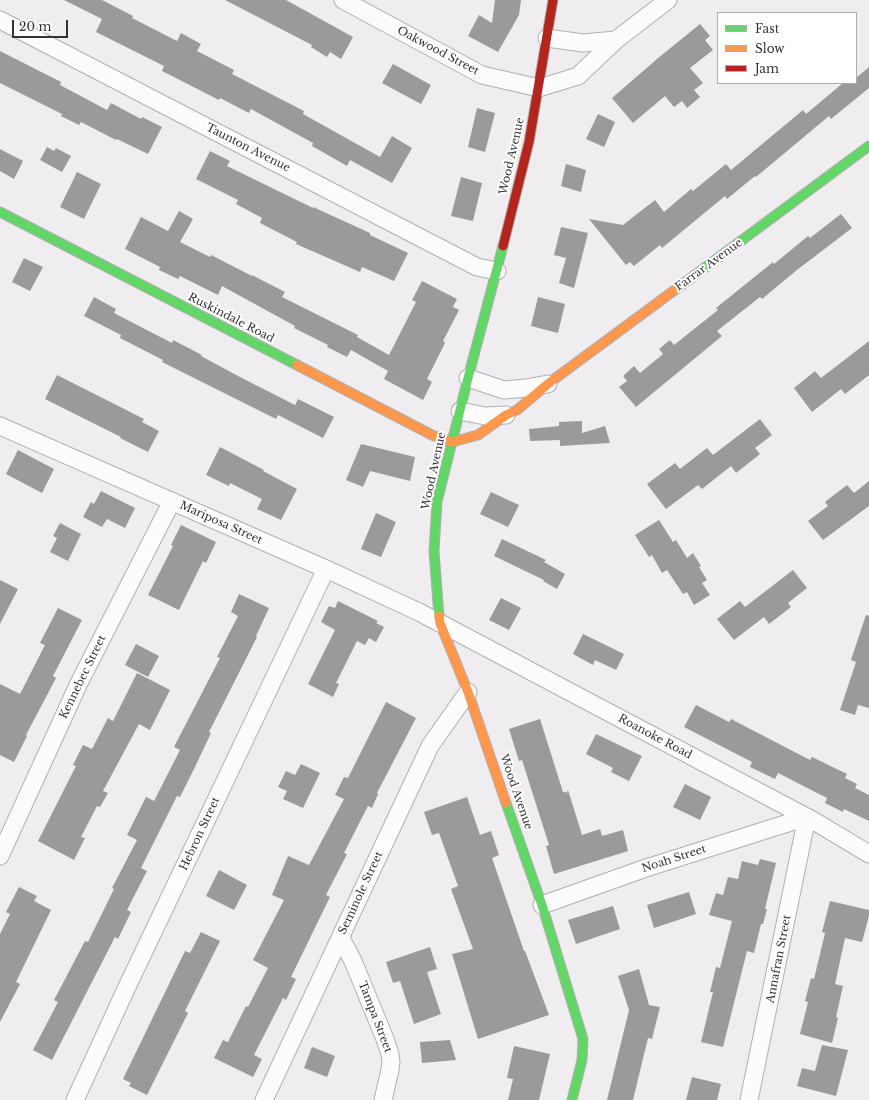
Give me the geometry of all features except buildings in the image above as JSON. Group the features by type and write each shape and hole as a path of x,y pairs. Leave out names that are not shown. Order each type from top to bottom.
{"main road":[{"name":"Wood Avenue","path":"553,0 529,142 437,502 434,551 440,623 468,692 542,905 583,1039 582,1060 572,1100"},
{"name":"Farrar Avenue","path":"452,442 478,435 517,410 549,384 869,146"},
{"name":"Ruskindale Road","path":"0,212 432,435 452,442"}],"street":[{"name":"Oakwood Street","path":"343,0 482,75 539,88"},
{"path":"539,88 578,76 616,40 668,0"},
{"name":"Taunton Avenue","path":"0,20 477,267 497,271"},
{"path":"547,38 583,43 616,40"},
{"name":"Farrar Avenue","path":"468,378 504,390 549,384"},
{"path":"460,411 485,416 506,416"},
{"name":"Mariposa Street","path":"0,426 326,569 440,623"},
{"name":"Kennebec Street","path":"0,856 79,684 172,501"},
{"name":"Hebron Street","path":"75,1100 129,982 326,569"},
{"name":"Roanoke Road","path":"440,623 807,817 869,854"},
{"name":"Seminole Street","path":"264,1100 430,746 468,692"},
{"name":"Noah Street","path":"542,905 646,868 807,817"},
{"name":"Annafran Street","path":"749,1100 807,817"},
{"name":"Tampa Street","path":"341,938 353,961 386,1039 390,1054 390,1070 383,1100"}],"traffic: fast":[{"path":"695,275 869,146"},
{"path":"0,212 297,365"},
{"path":"439,616 434,551 437,502 503,246"},
{"path":"506,803 542,905 583,1039 582,1060 572,1100"}],"traffic: slow":[{"path":"452,442 478,435 506,415 517,410 549,383 695,275"},
{"path":"297,365 432,435 452,442"},
{"path":"439,616 440,623 468,692 506,803"}],"traffic: jam":[{"path":"503,246 529,142 553,0"}]}
